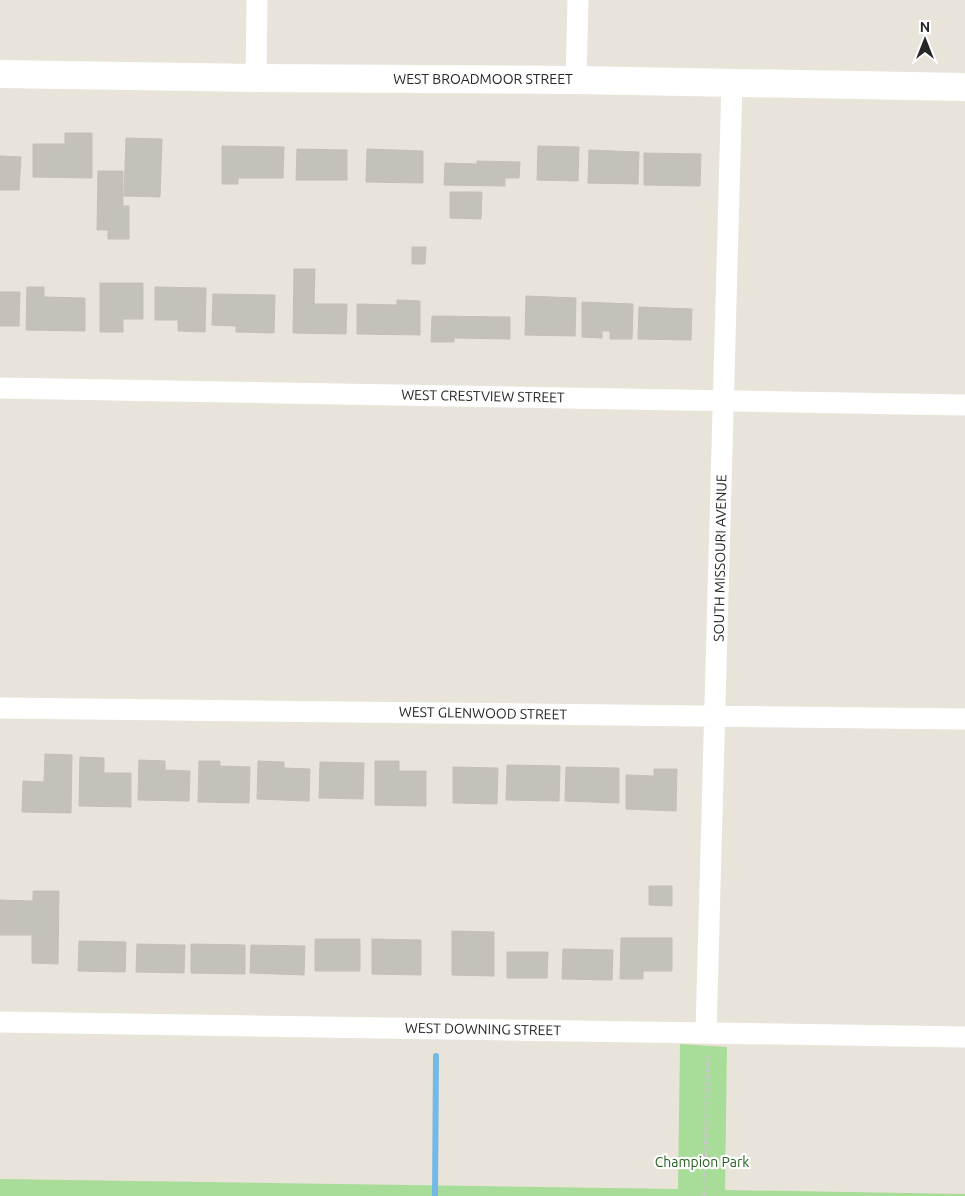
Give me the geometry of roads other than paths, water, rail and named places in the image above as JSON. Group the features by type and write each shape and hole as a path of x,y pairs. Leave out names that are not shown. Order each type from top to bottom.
{"street":[{"path":"256,78 257,0"},
{"path":"576,80 578,0"},
{"name":"WEST BROADMOOR STREET","path":"0,74 576,80 965,87"},
{"name":"SOUTH MISSOURI AVENUE","path":"706,1033 732,83"},
{"name":"WEST CRESTVIEW STREET","path":"0,388 965,405"},
{"name":"WEST GLENWOOD STREET","path":"0,708 965,720"},
{"name":"WEST DOWNING STREET","path":"0,1022 965,1037"}],"waterway":[{"path":"435,1196 436,1056"}],"park label":[{"name":"Champion Park","path":"702,1162"}]}
